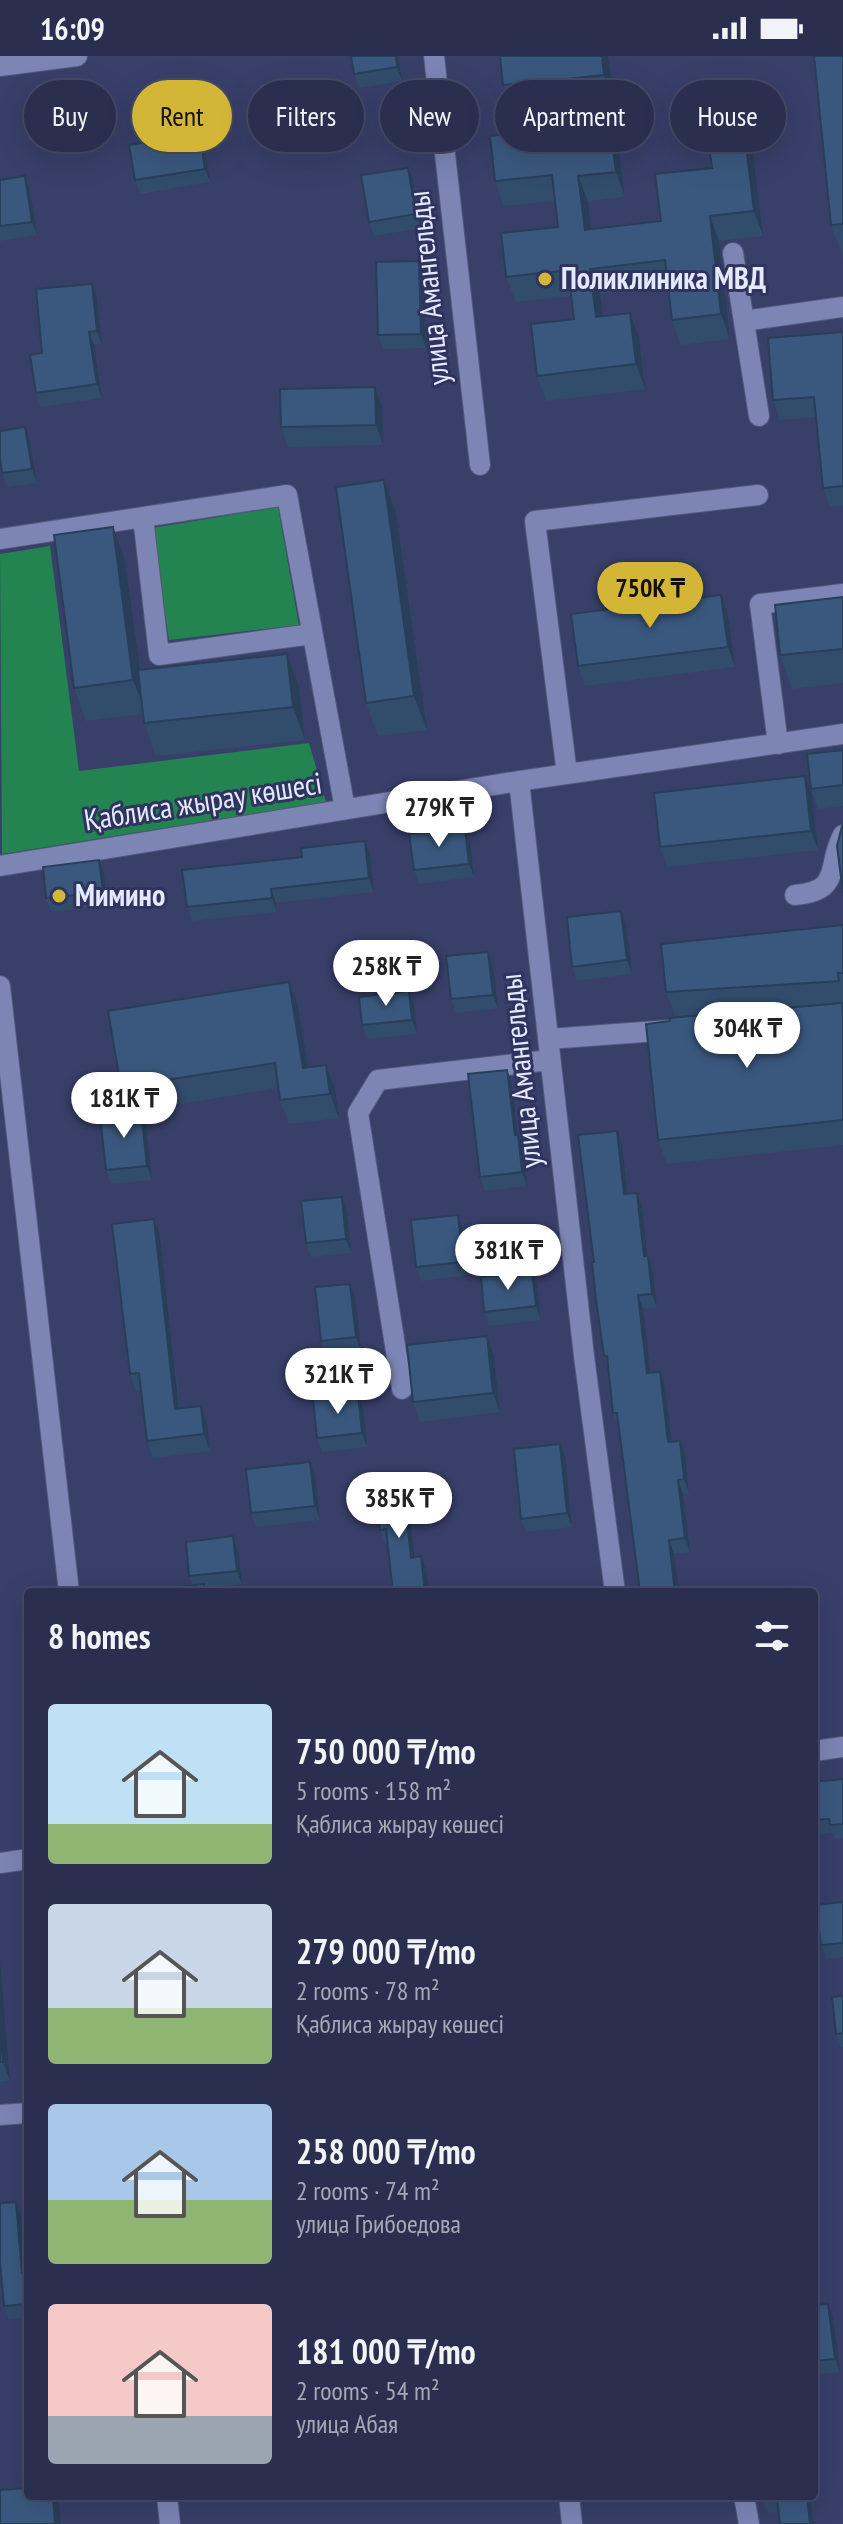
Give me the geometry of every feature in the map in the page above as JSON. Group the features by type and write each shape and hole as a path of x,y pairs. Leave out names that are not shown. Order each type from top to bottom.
{"street":[{"path":"0,66 77,56"},
{"name":"улица Амангельды","path":"434,56 480,465"},
{"path":"733,253 759,416"},
{"path":"744,321 843,307"},
{"path":"0,539 287,495 345,809"},
{"path":"567,774 535,521 758,495"},
{"path":"143,517 159,655 312,634"},
{"path":"778,744 760,604 843,594"},
{"name":"Қаблиса жырау көшесі","path":"0,866 519,781 843,734"},
{"name":"улица Амангельды","path":"519,781 584,1356 614,1588"},
{"path":"795,895 813,893 824,887 833,873 843,835"},
{"path":"0,986 69,1588"},
{"path":"548,1039 688,1028"},
{"path":"402,1389 358,1113 378,1080 550,1060"},
{"path":"818,1750 843,1747"},
{"path":"0,1863 24,1860"},
{"path":"0,2115 24,2113"},
{"path":"167,2500 170,2524"},
{"path":"569,2500 572,2524"},
{"path":"745,2500 749,2524"}],"green space":[{"path":"278,507 299,625 169,640 152,528"},
{"path":"50,546 79,771 309,743 326,802 2,854 0,554"}],"building":[{"path":"351,56 396,56 397,67 354,74"},
{"path":"500,56 602,56 604,75 568,80 502,80"},
{"path":"814,56 843,56 843,224 831,225"},
{"path":"495,135 495,152 613,152 616,172 578,176 585,230 661,221 655,174 712,168 710,152 747,152 754,211 710,216 721,314 672,320 665,260 590,269 596,317 630,313 636,364 537,376 531,324 574,319 568,270 506,277 501,233 558,227 552,175 495,181 490,136"},
{"path":"129,145 132,145 132,152 203,152 205,169 135,180"},
{"path":"408,168 416,214 369,222 361,175"},
{"path":"25,176 32,222 0,226 0,180"},
{"path":"419,261 421,334 378,335 376,262"},
{"path":"92,284 97,331 89,332 97,384 36,393 30,355 42,353 36,289"},
{"path":"843,332 843,486 823,488 814,397 773,400 768,338"},
{"path":"375,387 376,425 281,427 280,389"},
{"path":"25,427 32,469 2,473 0,431"},
{"path":"384,480 414,696 366,703 336,487"},
{"path":"113,527 133,680 74,688 54,535"},
{"path":"721,595 728,647 578,666 571,614"},
{"path":"843,597 843,649 780,655 775,605"},
{"path":"287,654 293,707 144,723 138,670"},
{"path":"843,750 843,785 811,789 807,754"},
{"path":"805,776 811,831 660,847 654,793"},
{"path":"843,825 843,893 837,846"},
{"path":"465,828 469,864 414,870 409,834"},
{"path":"365,841 369,878 271,889 272,898 187,907 182,870 302,857 301,848"},
{"path":"99,860 103,892 46,898 43,867"},
{"path":"621,911 627,960 572,967 567,917"},
{"path":"843,925 843,973 838,973 839,981 666,992 661,944"},
{"path":"488,952 493,995 451,999 446,956"},
{"path":"289,982 303,1068 326,1065 330,1094 280,1100 275,1063 121,1087 108,1011"},
{"path":"409,991 412,1020 362,1025 359,997"},
{"path":"842,1003 843,1120 658,1140 646,1024 670,1021 669,1018"},
{"path":"507,1070 522,1172 480,1177 468,1074"},
{"path":"141,1111 147,1166 106,1170 100,1115"},
{"path":"617,1131 624,1194 637,1193 652,1294 638,1295 647,1373 660,1372 668,1442 680,1441 684,1479 678,1480 685,1538 669,1540 675,1588 639,1588 617,1413 613,1413 607,1356 604,1356 596,1300 578,1135"},
{"path":"342,1197 346,1239 306,1243 301,1201"},
{"path":"458,1215 463,1262 416,1267 411,1220"},
{"path":"154,1219 175,1409 201,1406 204,1434 147,1441 139,1373 130,1374 112,1224"},
{"path":"532,1271 536,1306 484,1312 481,1277"},
{"path":"350,1284 356,1337 321,1341 315,1287"},
{"path":"487,1336 493,1393 413,1402 407,1345"},
{"path":"358,1394 362,1433 317,1438 313,1399"},
{"path":"560,1444 567,1513 521,1519 514,1449"},
{"path":"310,1462 315,1506 251,1513 246,1469"},
{"path":"403,1484 411,1558 421,1556 425,1588 393,1588 386,1529 380,1530 375,1487"},
{"path":"233,1536 237,1571 189,1576 186,1542"},
{"path":"204,1584 204,1588 168,1588"},
{"path":"843,1779 843,1824 830,1825 829,1819 818,1820 818,1782"},
{"path":"843,1902 843,1943 821,1945 818,1905"},
{"path":"843,1996 843,2033 836,2034 832,1997"},
{"path":"0,2028 3,2062 0,2062"},
{"path":"16,2202 24,2273 24,2304 4,2306 0,2203"},
{"path":"828,2304 835,2359 818,2361 818,2305"},
{"path":"24,2488 24,2500 53,2500 55,2524 0,2524 0,2490"},
{"path":"777,2500 807,2500 810,2524 780,2524"}],"place":[{"name":"Поликлиника МВД","path":"545,279"},
{"name":"Мимино","path":"59,896"}]}
